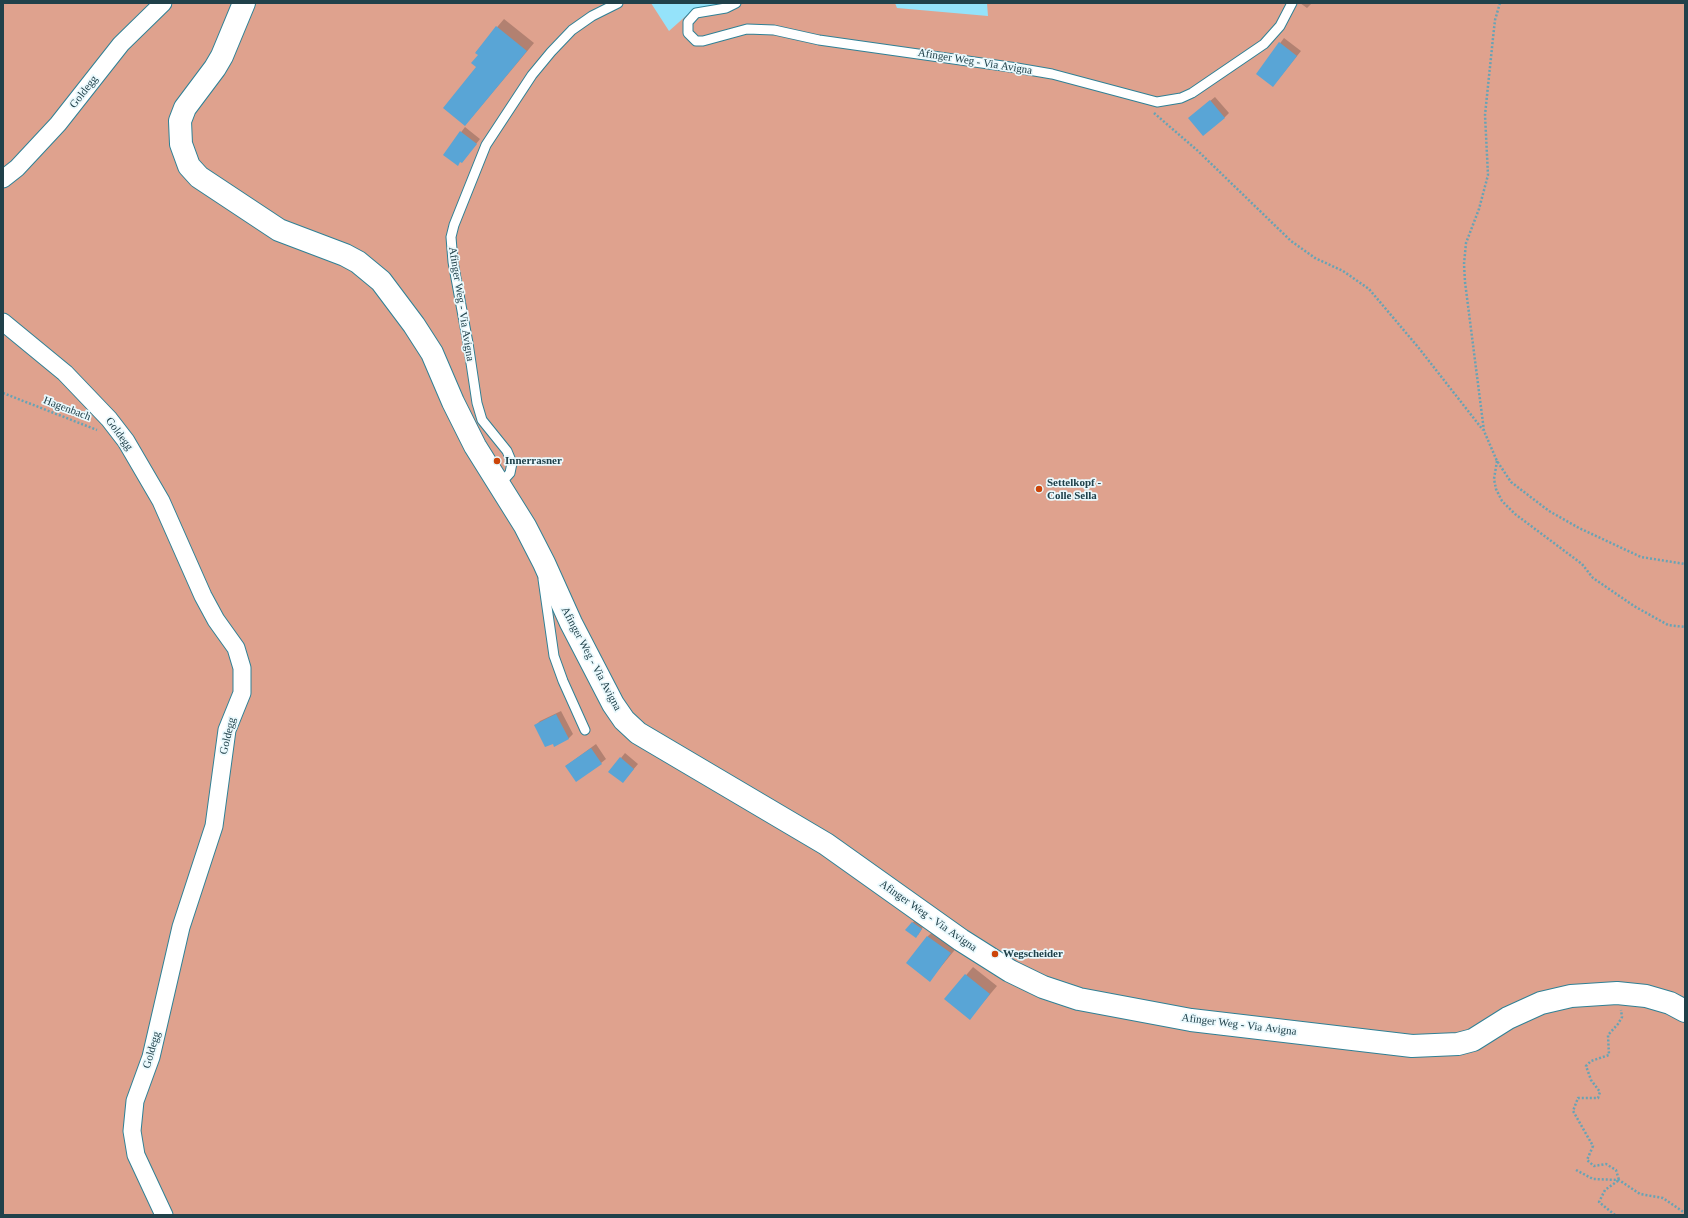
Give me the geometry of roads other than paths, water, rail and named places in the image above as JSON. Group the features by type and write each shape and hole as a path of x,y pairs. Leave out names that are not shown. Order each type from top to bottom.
{"street":[{"name":"Goldegg","path":"3,179 17,168 58,124 121,44 163,3"},
{"name":"Afinger Weg - Via Avigna","path":"244,3 222,56 215,68 185,108 180,121 181,144 189,166 199,177 279,230 345,255 369,270 381,281 414,325 432,353 453,402 475,446 500,484 535,546 571,624 613,704 624,720 638,733 826,844 961,940 1010,971 1043,987 1079,998 1192,1020 1344,1039 1419,1046 1458,1044 1473,1040 1508,1018 1541,1004 1571,996 1617,993 1646,996 1670,1003 1685,1011"},
{"name":"Goldegg","path":"3,322 65,374 109,419 126,441 161,501 203,596 216,620 236,648 242,668 242,693 227,730 214,826 181,927 151,1057 135,1101 132,1131 136,1155 164,1215"}],"lane":[{"name":"Afinger Weg - Via Avigna","path":"500,484 510,473 512,463 507,451 482,420 477,403 468,343 452,262 451,237 454,225 486,145 532,75 572,30 592,16 618,3"},
{"name":"Afinger Weg - Via Avigna","path":"736,3 726,8 696,13 688,22 688,33 696,41 703,41 747,29 770,29 819,40 1017,68 1081,81 1157,102 1181,98 1192,93 1264,44 1280,26 1292,3"},
{"path":"535,546 542,574 554,656 563,681 585,730"}],"place":[{"name":"Innerrasner","path":"497,461"},
{"name":"Settelkopf - Colle Sella","path":"1039,489"},
{"name":"Wegscheider","path":"995,954"}]}
